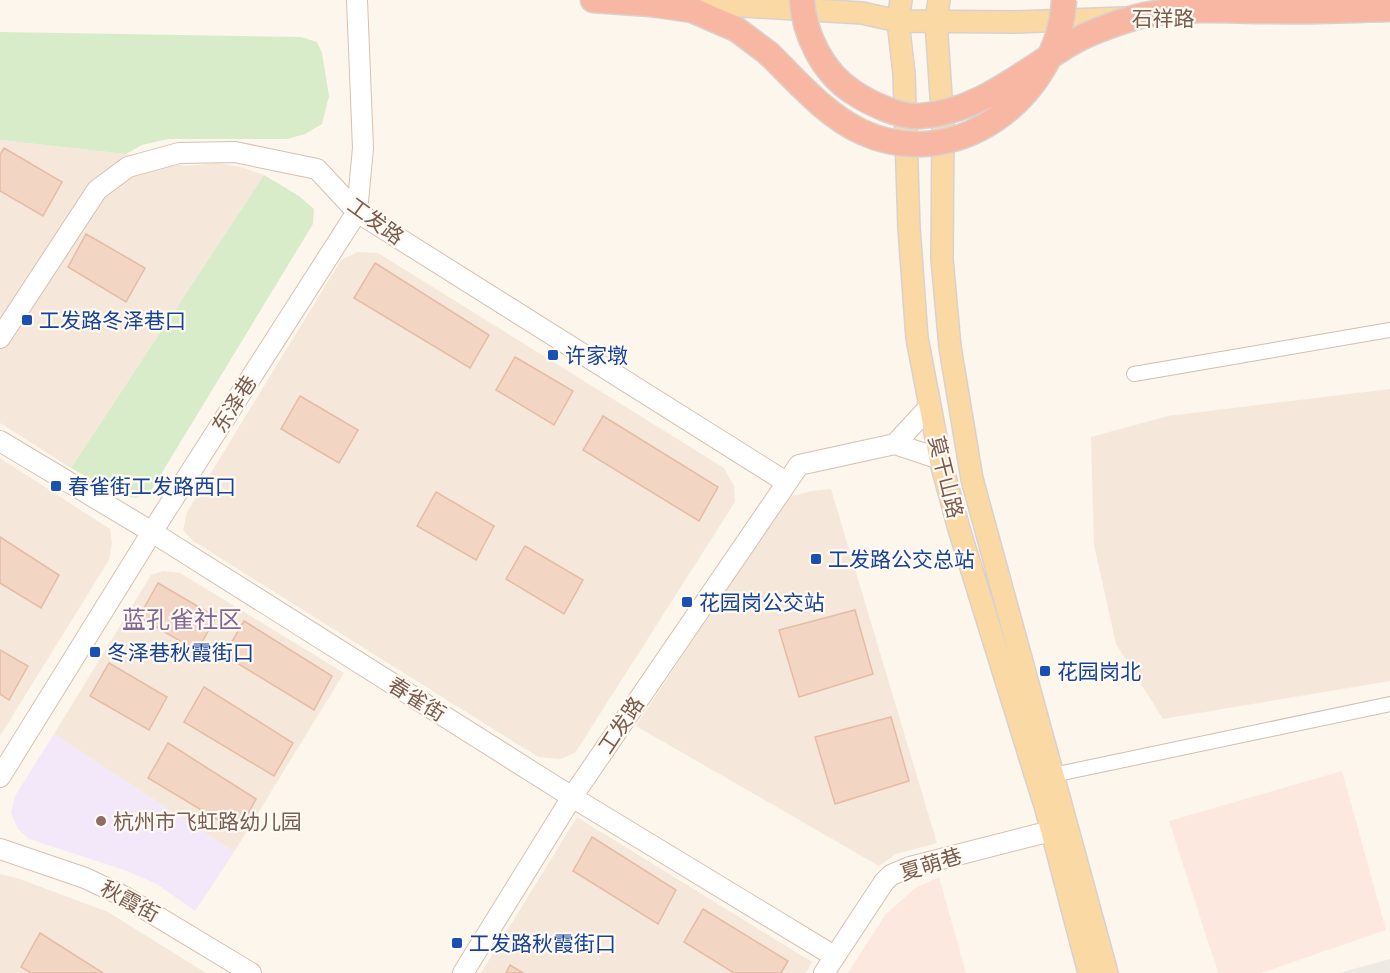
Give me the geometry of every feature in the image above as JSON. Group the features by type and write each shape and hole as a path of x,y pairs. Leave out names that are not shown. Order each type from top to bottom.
{"highway":[{"path":"593,0 692,10 736,29 768,53 839,120 863,133 888,142 915,144 948,140 971,133 995,120 1029,91 1041,74 1060,28 1064,0"},
{"path":"802,0 810,37 825,64 838,80 857,95 886,109 918,117 951,112 985,97 1076,40 1144,15 1189,10 1390,9"}],"main road":[{"name":"石祥路","path":"654,0 862,14 900,10 936,21 1013,22 1125,18 1390,20"},
{"name":"莫干山路","path":"939,0 936,21 943,126 942,259 950,347 972,479 1107,973"},
{"name":"莫干山路","path":"900,10 909,228 917,338 940,459 959,529 1052,831 1089,973"}],"street":[{"name":"东泽巷","path":"0,777 152,532 357,212 363,148 357,0"},
{"name":"工发路","path":"0,338 97,190 128,167 179,153 235,152 317,169 357,212 786,482"},
{"path":"1134,374 1390,330"},
{"path":"930,406 895,444 940,459"},
{"name":"春雀街","path":"0,441 152,532 572,796 834,956"},
{"name":"工发路","path":"463,973 572,796 799,465 895,444"},
{"path":"1053,775 1390,704"},
{"name":"夏萌巷","path":"824,973 884,882 891,875 910,867 1052,831"},
{"name":"秋霞街","path":"0,849 85,878 125,897 251,973"}],"shaded area":[{"path":"0,140 126,154 186,166 218,163 241,167 264,175 71,468 0,423"},
{"path":"358,252 378,253 724,468 734,486 735,502 575,753 560,759 538,757 193,541 183,530 187,512 341,260"},
{"path":"1390,389 1390,681 1163,719 1116,644 1094,545 1091,437 1168,416"},
{"path":"0,458 110,529 112,543 109,560 0,736"},
{"path":"831,489 937,843 896,854 879,866 636,726 779,509 792,496"},
{"path":"163,571 180,573 344,673 234,852 54,734 151,575"},
{"name":"杭州市飞虹路幼儿园","path":"54,734 234,852 195,911 157,884 127,871 29,839 18,829 11,813 15,796"},
{"path":"1342,771 1386,930 1261,973 1218,973 1169,821"},
{"path":"577,817 812,962 806,973 481,973"},
{"path":"0,874 17,878 108,912 206,973 0,973"},
{"path":"939,877 966,973 848,973 885,915 915,888"},
{"path":"1390,959 1390,973 1339,973"}],"green space":[{"path":"0,32 301,37 317,42 322,53 329,96 322,124 305,134 287,139 168,139 142,145 126,154 0,140"},
{"path":"264,175 299,196 314,209 313,224 152,489 136,498 119,495 71,468"}],"building":[{"path":"4,148 62,182 43,216 0,191 0,155"},
{"path":"86,234 145,268 126,302 68,267"},
{"path":"375,263 489,335 470,368 354,298"},
{"path":"515,357 573,391 554,425 496,390"},
{"path":"300,396 358,430 339,463 281,429"},
{"path":"603,416 718,487 699,521 583,450"},
{"path":"436,492 494,526 476,560 417,526"},
{"path":"0,537 59,575 41,608 0,583"},
{"path":"525,546 583,580 564,614 506,579"},
{"path":"158,583 216,617 197,651 139,617"},
{"path":"855,610 873,674 799,697 779,630"},
{"path":"244,621 332,676 314,710 224,655"},
{"path":"0,650 28,666 9,700 0,694"},
{"path":"109,663 167,697 149,730 90,696"},
{"path":"204,687 293,743 274,776 184,722"},
{"path":"891,717 909,781 835,804 815,737"},
{"path":"168,743 256,799 238,832 148,778"},
{"path":"592,837 676,890 658,924 573,871"},
{"path":"703,909 788,961 781,973 734,973 684,942"},
{"path":"40,933 103,973 31,973 21,967"},
{"path":"510,965 523,973 506,973"}],"place":[{"name":"工发路冬泽巷口","path":"27,320"},
{"name":"许家墩","path":"553,355"},
{"name":"春雀街工发路西口","path":"56,486"},
{"name":"工发路公交总站","path":"816,559"},
{"name":"花园岗公交站","path":"687,602"},
{"name":"冬泽巷秋霞街口","path":"95,652"},
{"name":"花园岗北","path":"1045,671"},
{"name":"杭州市飞虹路幼儿园","path":"101,821"},
{"name":"工发路秋霞街口","path":"457,943"}],"district":[{"name":"蓝孔雀社区","path":"182,619"}]}
